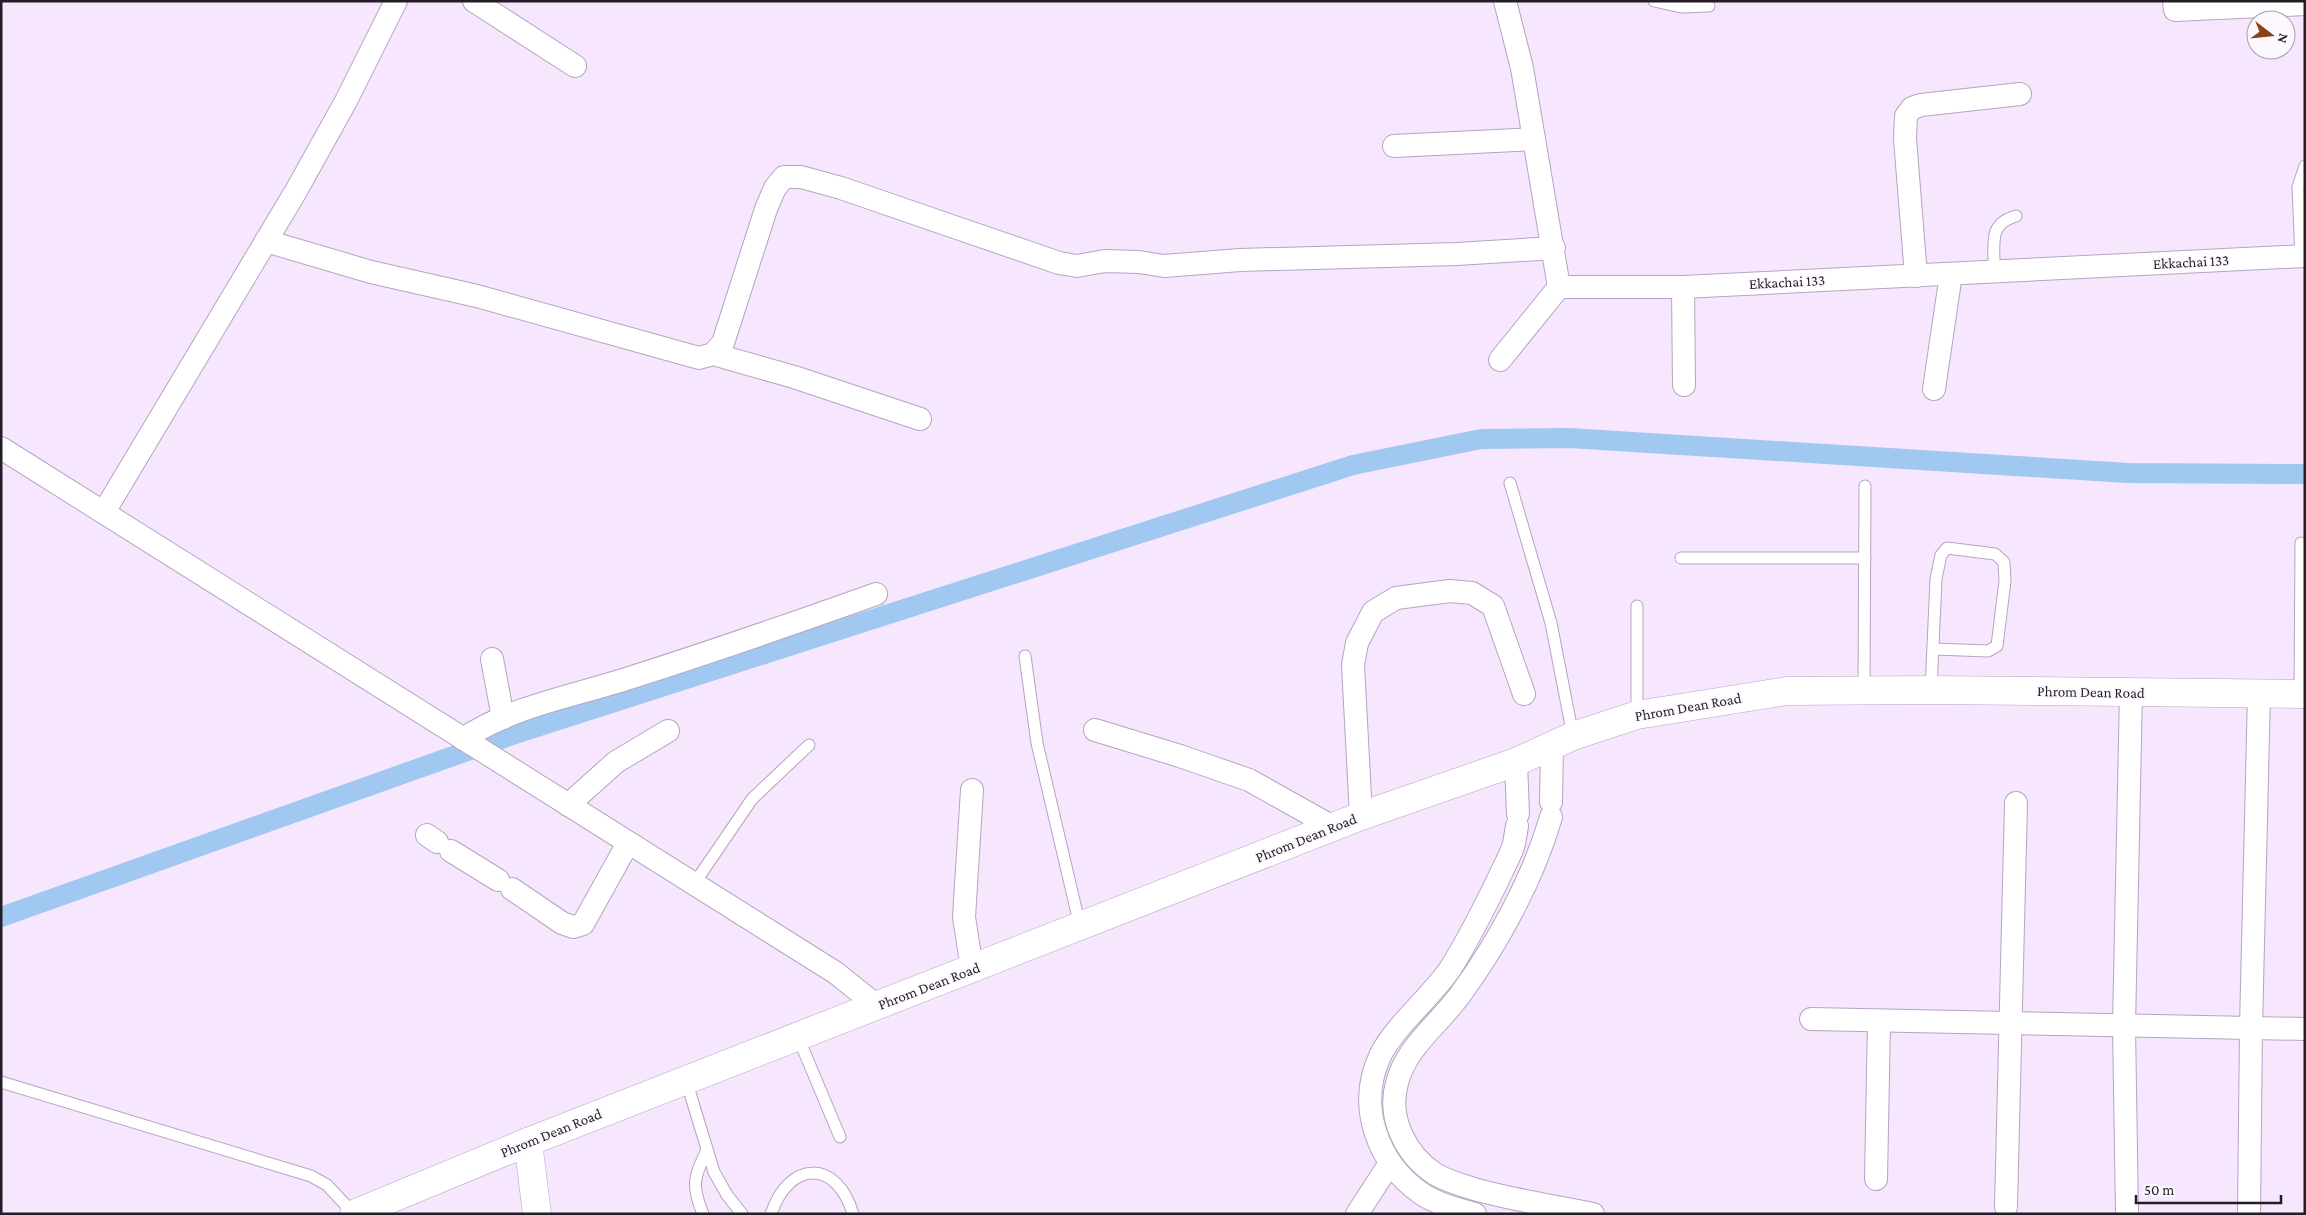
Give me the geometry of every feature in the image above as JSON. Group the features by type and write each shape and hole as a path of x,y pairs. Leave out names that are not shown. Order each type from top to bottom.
{"main road":[{"name":"Phrom Dean Road","path":"354,1214 528,1142 1360,816 1516,762 1562,741 1637,714 1787,692 1931,690 2302,694"},
{"path":"528,1142 537,1214"}],"street":[{"path":"104,512 266,241 346,102 396,1"},
{"path":"474,1 575,66"},
{"path":"1500,360 1560,287 1522,68 1505,1"},
{"path":"2174,1 2175,10 2305,4"},
{"path":"1916,276 1905,139 1906,116 1912,108 1921,105 2020,94"},
{"path":"1394,146 1534,139"},
{"path":"713,354 723,342 766,209 775,188 784,177 801,177 841,188 1059,262 1077,266 1105,261 1139,262 1164,266 1240,260 1457,254 1554,248"},
{"path":"266,241 371,272 477,296 699,358 713,354 794,377 920,419"},
{"name":"Ekkachai 133","path":"1560,287 1683,287 2303,256"},
{"path":"1934,389 1951,274"},
{"path":"1683,287 1684,385"},
{"path":"1,448 836,973 877,1006"},
{"path":"1360,816 1354,665 1357,643 1373,612 1396,598 1450,591 1472,592 1493,606 1524,694"},
{"path":"467,742 487,724 531,707 742,642 876,594"},
{"path":"492,659 503,718"},
{"path":"2127,1214 2124,1026 2131,692"},
{"path":"2250,1214 2251,1028 2259,693"},
{"path":"1095,730 1180,756 1249,780 1333,827"},
{"path":"568,805 616,762 668,731"},
{"path":"1562,741 1550,816 1536,862 1492,948 1457,999 1403,1065 1396,1084 1394,1104 1397,1126 1406,1145 1435,1174 1455,1183 1544,1209 1593,1214"},
{"path":"1475,1214 1447,1206 1422,1194 1400,1175 1390,1163 1374,1133 1370,1105 1372,1079 1381,1054 1436,987 1471,936 1514,845 1517,824 1516,762"},
{"path":"972,790 964,916 972,969"},
{"path":"2006,1207 2016,803"},
{"path":"1517,824 1550,816"},
{"path":"438,843 562,923 573,927 583,924 628,843"},
{"path":"1436,987 1457,999"},
{"path":"1811,1019 2305,1029"},
{"path":"1876,1179 1878,1021"},
{"path":"1357,1214 1390,1163"}],"lane":[{"path":"1654,1 1681,7 1709,6"},
{"path":"2303,256 2298,187 2305,166"},
{"path":"1994,270 1995,231 2004,219 2016,216"},
{"path":"1510,483 1551,623 1562,741"},
{"path":"1864,691 1865,486"},
{"path":"2301,543 2302,694"},
{"path":"1931,690 1936,579 1941,555 1947,548 1995,554 2004,562 2005,581 1997,646 1988,651 1934,650"},
{"path":"1681,558 1865,558"},
{"path":"1637,606 1637,714"},
{"path":"1025,656 1037,742 1080,927"},
{"path":"694,884 752,799 809,745"},
{"path":"798,1037 840,1137"},
{"path":"686,1080 714,1172 727,1195 742,1214"},
{"path":"1,1082 311,1176 327,1185 354,1214"},
{"path":"704,1214 694,1188 696,1173 707,1150"},
{"path":"771,1214 784,1187 800,1176 815,1172 826,1176 841,1187 853,1214"}],"waterway":[{"path":"1,917 515,734 1353,465 1481,439 1569,438 2128,473 2305,474"}]}
